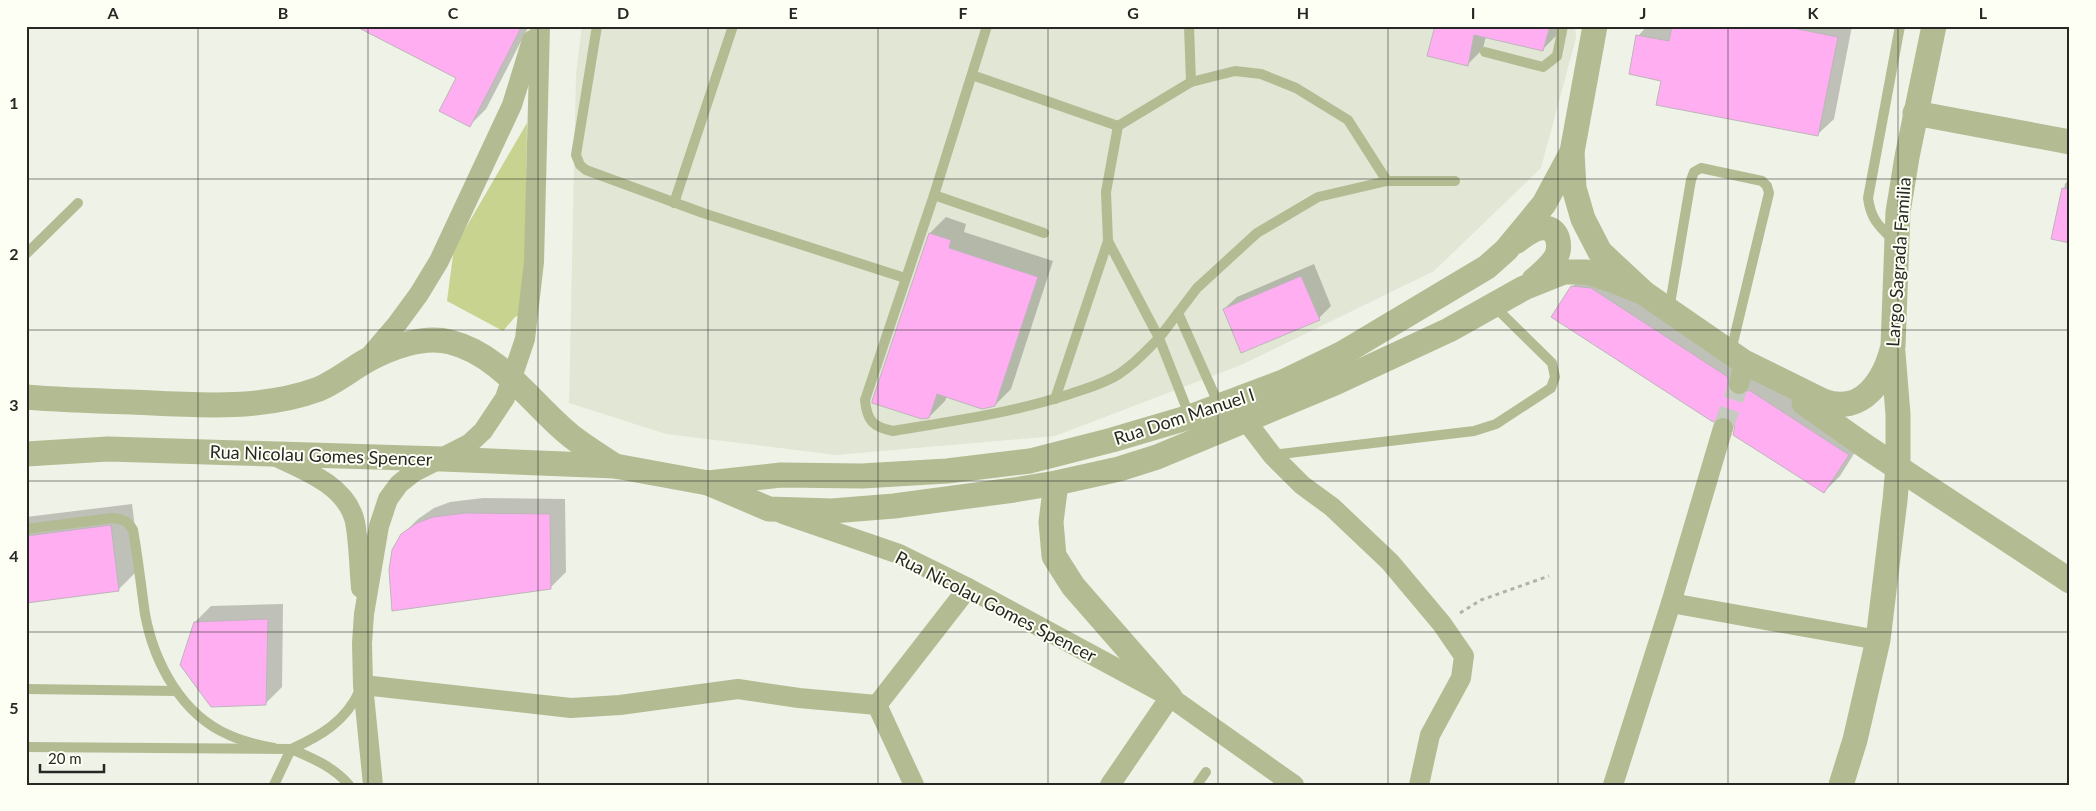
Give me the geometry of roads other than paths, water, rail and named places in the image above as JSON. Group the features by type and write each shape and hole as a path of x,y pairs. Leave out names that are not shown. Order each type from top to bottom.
{"street":[{"path":"364,362 397,324 419,294 439,261 512,105 536,26"},
{"path":"364,614 379,526 388,500 399,484 414,472 469,444 483,431 505,398 525,339 532,289 540,26"},
{"name":"Largo Sagrada Familia","path":"1595,26 1572,152 1574,188 1583,219 1600,252 1644,293 1744,367 1833,404 1853,402 1874,388 1888,364 1893,346 1898,212 1915,113 1934,26"},
{"path":"1915,113 2070,142"},
{"name":"Rua Dom Manuel I","path":"708,483 781,475 862,476 948,471 1030,460 1112,440 1190,417 1283,382 1344,354 1487,267 1506,250 1544,204 1572,152"},
{"path":"1506,250 1535,229 1546,228 1553,231 1558,240 1560,246 1552,263 1524,288"},
{"name":"Rua Dom Manuel I","path":"769,510 832,511 894,506 1056,483 1119,469 1157,457 1335,383 1449,330 1524,288 1564,272 1588,272 1644,293"},
{"name":"Rua Nicolau Gomes Spencer","path":"26,397 180,405 269,402 319,389 344,376 364,362 402,346 434,340 450,342 464,347 492,364 513,379 571,436 615,466"},
{"path":"1841,785 1855,740 1878,640 1898,467 1898,414 1893,346"},
{"path":"1744,367 2070,581"},
{"path":"1246,421 1272,454 1302,485 1332,507 1390,562 1442,624 1464,656 1461,678 1430,735 1420,785"},
{"path":"1613,785 1672,602 1723,428"},
{"name":"Rua Nicolau Gomes Spencer","path":"26,454 108,449 615,466 708,483 769,510 899,554 968,588 1170,697 1294,785"},
{"path":"271,454 325,482 340,496 354,520 364,614 362,685 373,785"},
{"path":"1056,483 1051,522 1051,539 1054,556 1061,570 1170,697 1110,785"},
{"path":"877,705 968,588"},
{"path":"1672,602 1878,640"},
{"path":"362,685 571,708 620,706 738,689 799,698 877,705"},
{"path":"877,705 914,785"}],"lane":[{"path":"596,26 577,160 586,170 674,203 906,278"},
{"path":"674,203 733,26"},
{"path":"987,26 934,195 865,400 866,413 872,422 880,428 893,431 992,414 1055,399 1103,383 1137,362 1159,338 1197,288 1257,233 1318,197 1387,180 1455,181"},
{"path":"1189,26 1191,82"},
{"path":"1485,52 1543,67 1557,56 1563,26"},
{"path":"1896,243 1870,213 1868,198 1900,26"},
{"path":"1055,399 1108,241 1106,192 1118,126 1191,82 1235,71 1261,74 1296,88 1348,120 1387,180"},
{"path":"972,75 1118,126"},
{"path":"1669,310 1691,180 1694,172 1701,168 1762,181 1767,186 1769,193 1744,367"},
{"path":"934,195 1044,233"},
{"path":"26,254 78,203"},
{"path":"1108,241 1159,338 1190,417"},
{"path":"1272,454 1474,431 1496,424 1551,388 1555,376 1552,363 1494,306"},
{"path":"1178,313 1220,406"},
{"path":"26,529 112,518 122,519 129,523 133,530 137,548 151,638 160,661 176,690 191,709 228,735 248,743 274,748"},
{"path":"274,785 291,749 316,739 336,724 354,705 362,685"},
{"path":"26,689 176,690"},
{"path":"26,747 291,749 317,760 343,777 349,785"},
{"path":"1196,785 1206,772"}],"tunnel":[{"path":"1723,428 1739,384"}]}
